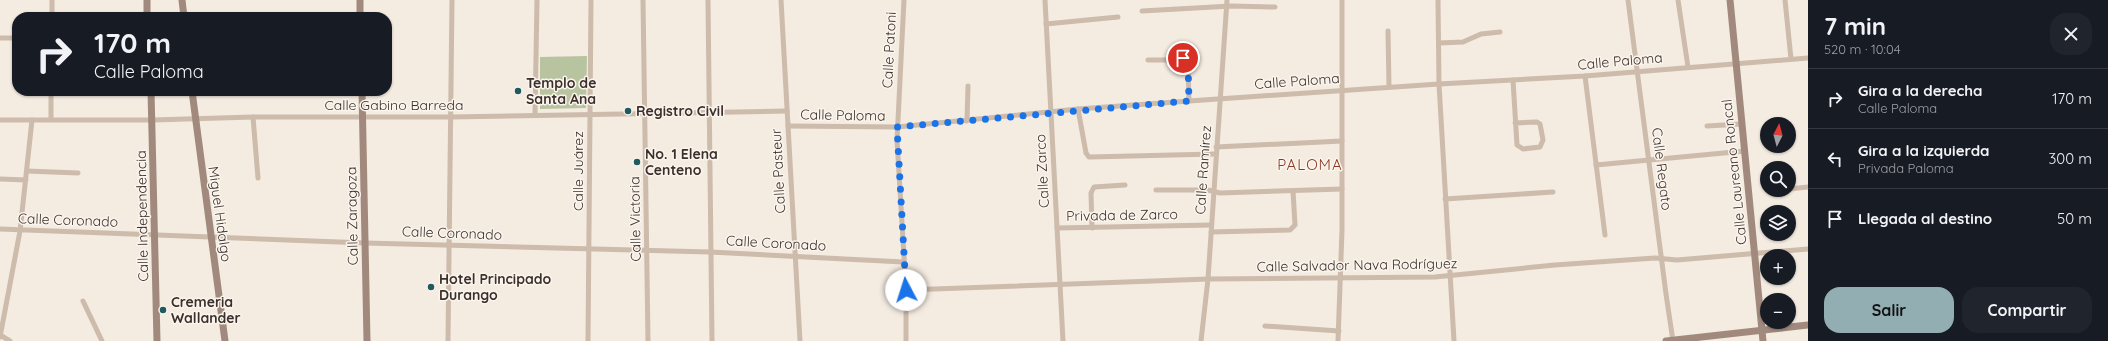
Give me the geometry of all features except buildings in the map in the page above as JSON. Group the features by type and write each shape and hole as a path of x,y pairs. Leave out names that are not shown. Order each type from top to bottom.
{"street":[{"path":"52,0 52,12"},
{"path":"146,0 147,12"},
{"path":"182,0 183,12"},
{"path":"360,0 360,12"},
{"path":"448,341 452,0"},
{"path":"535,115 537,0"},
{"name":"Calle Juárez","path":"588,341 592,0"},
{"name":"Calle Victoria","path":"643,0 648,250 648,341"},
{"path":"708,0 712,341"},
{"name":"Calle Pasteur","path":"781,0 788,111 794,256 800,341"},
{"name":"Calle Patoni","path":"904,0 897,127 903,262 906,290 906,341"},
{"name":"Calle Zarco","path":"1045,0 1063,341"},
{"path":"1338,341 1341,278 1342,0"},
{"path":"1438,0 1439,84 1454,341"},
{"name":"Calle Regato","path":"1628,0 1671,341"},
{"path":"1678,0 1688,67"},
{"name":"Calle Laureano Roncal","path":"1730,0 1762,341"},
{"path":"1786,0 1791,59"},
{"path":"1142,12 1226,3 1275,7"},
{"name":"Calle Ramírez","path":"1201,341 1208,280 1226,3"},
{"path":"1046,24 1118,17"},
{"path":"1388,31 1389,87"},
{"path":"1439,43 1462,42 1481,34 1500,32"},
{"path":"0,38 12,38"},
{"path":"1148,60 1183,58 1187,61 1189,101"},
{"name":"Calle Paloma","path":"788,126 897,127 1051,112 1079,112 1189,101 1389,87 1585,76 1808,58"},
{"path":"1585,76 1605,235"},
{"path":"1513,80 1516,123 1518,147 1523,149 1540,147 1543,140 1540,124 1536,122 1516,123"},
{"path":"967,121 968,86"},
{"path":"51,96 51,119"},
{"name":"Calle Independencia","path":"151,96 157,341"},
{"name":"Miguel Hidalgo","path":"192,96 194,119 225,341"},
{"name":"Calle Zaragoza","path":"362,96 366,341"},
{"name":"Calle Gabino Barreda","path":"0,120 152,120 254,117 645,114 788,111"},
{"path":"1079,112 1087,156 1215,154"},
{"path":"254,117 258,178"},
{"path":"10,341 0,336 20,231 32,120"},
{"path":"1707,126 1742,124"},
{"path":"1216,147 1342,141"},
{"path":"1596,165 1745,151"},
{"path":"27,171 78,173"},
{"path":"0,179 26,180"},
{"path":"1092,228 1091,193 1094,187 1125,185"},
{"path":"1796,188 1808,187"},
{"path":"1156,190 1208,190 1213,192 1342,189"},
{"path":"1211,232 1287,231 1293,228 1295,222 1293,191"},
{"path":"1445,199 1553,192"},
{"name":"Privada de Zarco","path":"1057,228 1211,224"},
{"name":"Calle Coronado","path":"0,229 20,231 365,243 710,252 903,262"},
{"name":"Calle Salvador Nava Rodríguez","path":"906,290 1208,280 1450,277 1554,265 1661,258 1677,260 1808,249"},
{"path":"83,301 102,341"},
{"path":"1671,341 1808,325"},
{"path":"1265,326 1339,331"}],"green space":[{"path":"587,56 586,108 540,109 540,57"}],"place":[{"name":"Templo de Santa Ana","path":"518,91"},
{"name":"Registro Civil","path":"628,111"},
{"name":"No. 1 Elena Centeno","path":"637,162"},
{"name":"Hotel Principado Durango","path":"431,287"},
{"name":"Cremeria Wallander","path":"163,310"}],"district":[{"name":"PALOMA","path":"1310,165"}],"route":[{"path":"906,290 903,262 897,127 1189,101 1188,64 1183,58"}]}
